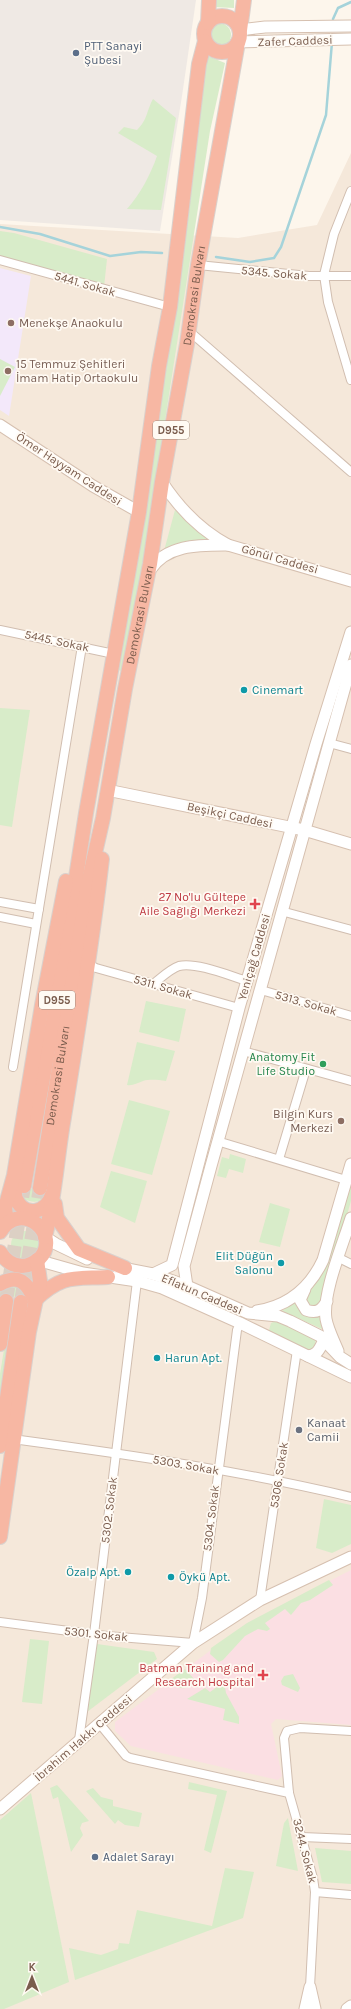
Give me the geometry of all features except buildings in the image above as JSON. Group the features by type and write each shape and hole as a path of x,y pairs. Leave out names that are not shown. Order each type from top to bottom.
{"highway":[{"path":"208,24 217,17 229,18 237,25 239,36 230,50 218,52 208,46 205,41 205,30 208,24 209,0"},
{"name":"Demokrasi Bulvarı","path":"40,1188 88,884 103,818 124,689 148,572 162,482 189,331 198,265 239,36 244,0"},
{"name":"Demokrasi Bulvarı","path":"24,1186 57,999 86,813 138,512 159,366 170,307 199,64 205,41"},
{"path":"2,1225 14,1175 42,1005 68,870 75,842 86,813"},
{"path":"0,1252 7,1261 19,1266 25,1266 37,1260 45,1247 45,1237 55,1188 58,1155 88,964 104,840 103,818"},
{"path":"14,1175 16,1200 25,1209 37,1211 48,1205 55,1188"},
{"path":"0,1190 14,1175"},
{"path":"55,1188 57,1218 79,1249 125,1268"},
{"path":"2,1225 16,1219 28,1219 39,1226 45,1237"},
{"path":"0,1446 28,1301 40,1281 37,1260"},
{"path":"28,1301 58,1282 69,1279 108,1277"},
{"path":"0,1284 13,1280 22,1281 29,1288 28,1332 0,1537"},
{"path":"0,1344 6,1300"}],"street":[{"name":"Zafer Caddesi","path":"239,36 265,27 351,26"},
{"name":"Zafer Caddesi","path":"239,36 351,39"},
{"path":"351,191 334,234 324,275 328,302 351,380"},
{"name":"5441. Sokak","path":"0,260 170,307"},
{"name":"5345. Sokak","path":"198,265 309,276 351,276"},
{"path":"189,331 351,472"},
{"name":"Ömer Hayyam Caddesi","path":"0,425 93,486 138,512"},
{"path":"162,482 185,514 215,538 228,545"},
{"path":"148,572 156,560 172,551 195,545 228,545"},
{"name":"Gönül Caddesi","path":"228,545 332,574 351,581"},
{"name":"Gönül Caddesi","path":"332,574 351,574"},
{"name":"5445. Sokak","path":"0,630 82,646 114,654"},
{"name":"Yeniçağ Caddesi","path":"153,1274 172,1265 239,1008 291,827 351,632"},
{"path":"13,1067 82,646"},
{"name":"Yeniçağ Caddesi","path":"187,1286 184,1266 217,1141 261,990 281,911 351,667"},
{"path":"329,742 351,749"},
{"name":"Beşikçi Caddesi","path":"107,790 291,827 351,844"},
{"path":"0,902 39,909"},
{"path":"281,911 351,930"},
{"path":"0,917 36,924"},
{"name":"5311. Sokak","path":"88,964 239,1008"},
{"path":"153,984 173,969 184,966 200,967 247,981"},
{"name":"5313. Sokak","path":"261,990 351,1016"},
{"path":"243,1051 351,1081"},
{"path":"279,1159 306,1069"},
{"path":"217,1141 346,1180"},
{"path":"248,1313 265,1310 292,1299 306,1287 317,1273 323,1260 351,1164"},
{"path":"306,1287 300,1300 306,1310 318,1311 323,1308 327,1300 351,1218"},
{"name":"Eflatun Caddesi","path":"45,1237 73,1253 100,1264 153,1274 187,1286 248,1313 270,1315 290,1321 309,1330 327,1336"},
{"path":"339,1258 351,1264"},
{"name":"Eflatun Caddesi","path":"37,1260 64,1269 137,1281 162,1288 266,1335 351,1377"},
{"name":"5302. Sokak","path":"78,1740 94,1634 137,1281"},
{"path":"327,1300 327,1336 340,1357 351,1364"},
{"path":"266,1335 266,1325 270,1315 277,1305"},
{"name":"5304. Sokak","path":"193,1643 202,1598 217,1470 237,1330 240,1323"},
{"path":"308,1356 314,1356 317,1353 327,1336"},
{"name":"5306. Sokak","path":"260,1600 297,1350"},
{"name":"5303. Sokak","path":"20,1440 116,1453 278,1480 351,1497"},
{"name":"İbrahim Hakkı Caddesi","path":"0,1809 17,1793 32,1783 78,1740 193,1643 260,1600 351,1558"},
{"name":"5301. Sokak","path":"0,1622 94,1634 193,1643"},
{"path":"99,1723 126,1756 130,1758 289,1793"},
{"name":"3244. Sokak","path":"310,1988 315,1892 313,1878 289,1793 284,1738 286,1731 300,1728 351,1731"},
{"path":"0,1799 17,1793"},
{"path":"302,1837 351,1839"},
{"path":"315,1892 351,1895"},
{"path":"305,2009 310,1988"},
{"path":"310,1988 315,2009"},
{"path":"347,2009 351,2006"}],"shaded area":[{"path":"0,0 196,0 160,231 0,220"},
{"path":"351,153 351,2009 0,2009 0,224 238,238 317,225"},
{"name":"15 Temmuz Şehitleri İmam Hatip Ortaokulu","path":"0,268 31,276 9,416 0,410"},
{"name":"Batman Training and Research Hospital","path":"351,1570 351,1725 276,1719 271,1724 282,1776 278,1780 131,1746 115,1731 115,1722 247,1623"}],"green space":[{"path":"214,0 234,0 234,8 213,7"},
{"path":"219,23 228,26 231,35 228,44 219,47 210,44 207,35 210,26"},
{"path":"205,55 225,63 210,131 138,594 122,671 118,670 141,537 189,211"},
{"path":"153,99 176,118 161,210 127,209 144,184 157,156 118,133 124,127 137,130 145,119"},
{"path":"0,231 14,233 107,259 104,287 0,256"},
{"path":"0,359 15,367 0,396"},
{"path":"175,510 208,539 184,543 164,551"},
{"path":"0,708 30,710 12,827 0,825"},
{"path":"146,1001 186,1009 179,1042 139,1032"},
{"path":"137,1042 175,1051 166,1081 148,1080 133,1085 127,1085"},
{"path":"129,1100 170,1111 152,1175 111,1164"},
{"path":"230,1154 246,1159 243,1173 229,1169 226,1178 217,1176 222,1157 229,1159"},
{"path":"111,1171 147,1181 135,1223 100,1207"},
{"path":"351,1180 351,1201 321,1305 309,1308 304,1297"},
{"path":"20,1187 47,1191 46,1197 33,1202 24,1199"},
{"path":"270,1203 290,1209 280,1247 259,1242"},
{"path":"25,1231 35,1235 39,1245 35,1255 25,1259 15,1255 11,1245 15,1235"},
{"path":"6,1284 21,1287 26,1298 0,1295 0,1290"},
{"path":"12,1300 17,1300 0,1407 0,1374"},
{"path":"297,1300 321,1314 322,1329 282,1311"},
{"path":"276,1321 316,1339 314,1348 309,1350 271,1332 269,1330 271,1323"},
{"path":"324,1499 351,1505 351,1544 332,1553 316,1548"},
{"path":"329,1580 333,1585 310,1600 301,1603 291,1615 285,1609 265,1623 270,1629 267,1631 258,1629 245,1636 223,1660 219,1662 210,1654 211,1648 247,1623"},
{"path":"30,1639 49,1641 42,1704 22,1702"},
{"path":"97,1644 154,1652 157,1659 87,1712"},
{"path":"185,1669 196,1681 189,1687 178,1688 167,1682"},
{"path":"293,1674 300,1688 298,1692 282,1685 281,1681 284,1676"},
{"path":"224,1682 226,1693 239,1717 239,1724 223,1720 225,1709 187,1699 205,1688 210,1692"},
{"path":"189,1782 227,1791 211,1853 204,1850 217,1795 188,1789"},
{"path":"57,1785 89,1821 82,1823 80,1828 83,1835 71,1852 58,1797 53,1799 50,1788"},
{"path":"93,1788 101,1797 113,1800 113,1806 142,1813 139,1827 125,1825 118,1820 115,1824 86,1791"},
{"path":"31,1793 69,1982 4,2009 0,2009 0,1820"},
{"path":"288,1818 298,1871 276,1866 284,1823"},
{"path":"315,1848 351,1851 351,1884 322,1882"},
{"path":"225,1868 254,1872 243,1918 75,1980 69,1948 101,1955 118,1949 119,1943 129,1944 137,1910 212,1926"}],"waterway":[{"path":"333,19 338,8 351,2"},
{"path":"216,257 250,262 274,258 281,247 326,115 332,42"},
{"path":"0,227 40,234 110,256 141,252 162,253"}],"tunnel":[{"path":"6,1301 24,1186"},
{"path":"21,1302 40,1188"}],"place":[{"name":"PTT Sanayi Şubesi","path":"76,53"},
{"name":"Menekşe Anaokulu","path":"11,323"},
{"name":"15 Temmuz Şehitleri İmam Hatip Ortaokulu","path":"8,371"},
{"name":"Cinemart","path":"244,690"},
{"name":"27 No'lu Gültepe Aile Sağlığı Merkezi","path":"255,904"},
{"name":"Anatomy Fit Life Studio","path":"323,1064"},
{"name":"Bilgin Kurs Merkezi","path":"341,1121"},
{"name":"Elit Düğün Salonu","path":"281,1263"},
{"name":"Harun Apt.","path":"157,1358"},
{"name":"Kanaat Camii","path":"299,1430"},
{"name":"Özalp Apt.","path":"128,1572"},
{"name":"Öykü Apt.","path":"171,1577"},
{"name":"Batman Training and Research Hospital","path":"263,1675"},
{"name":"Adalet Sarayı","path":"95,1857"}]}
